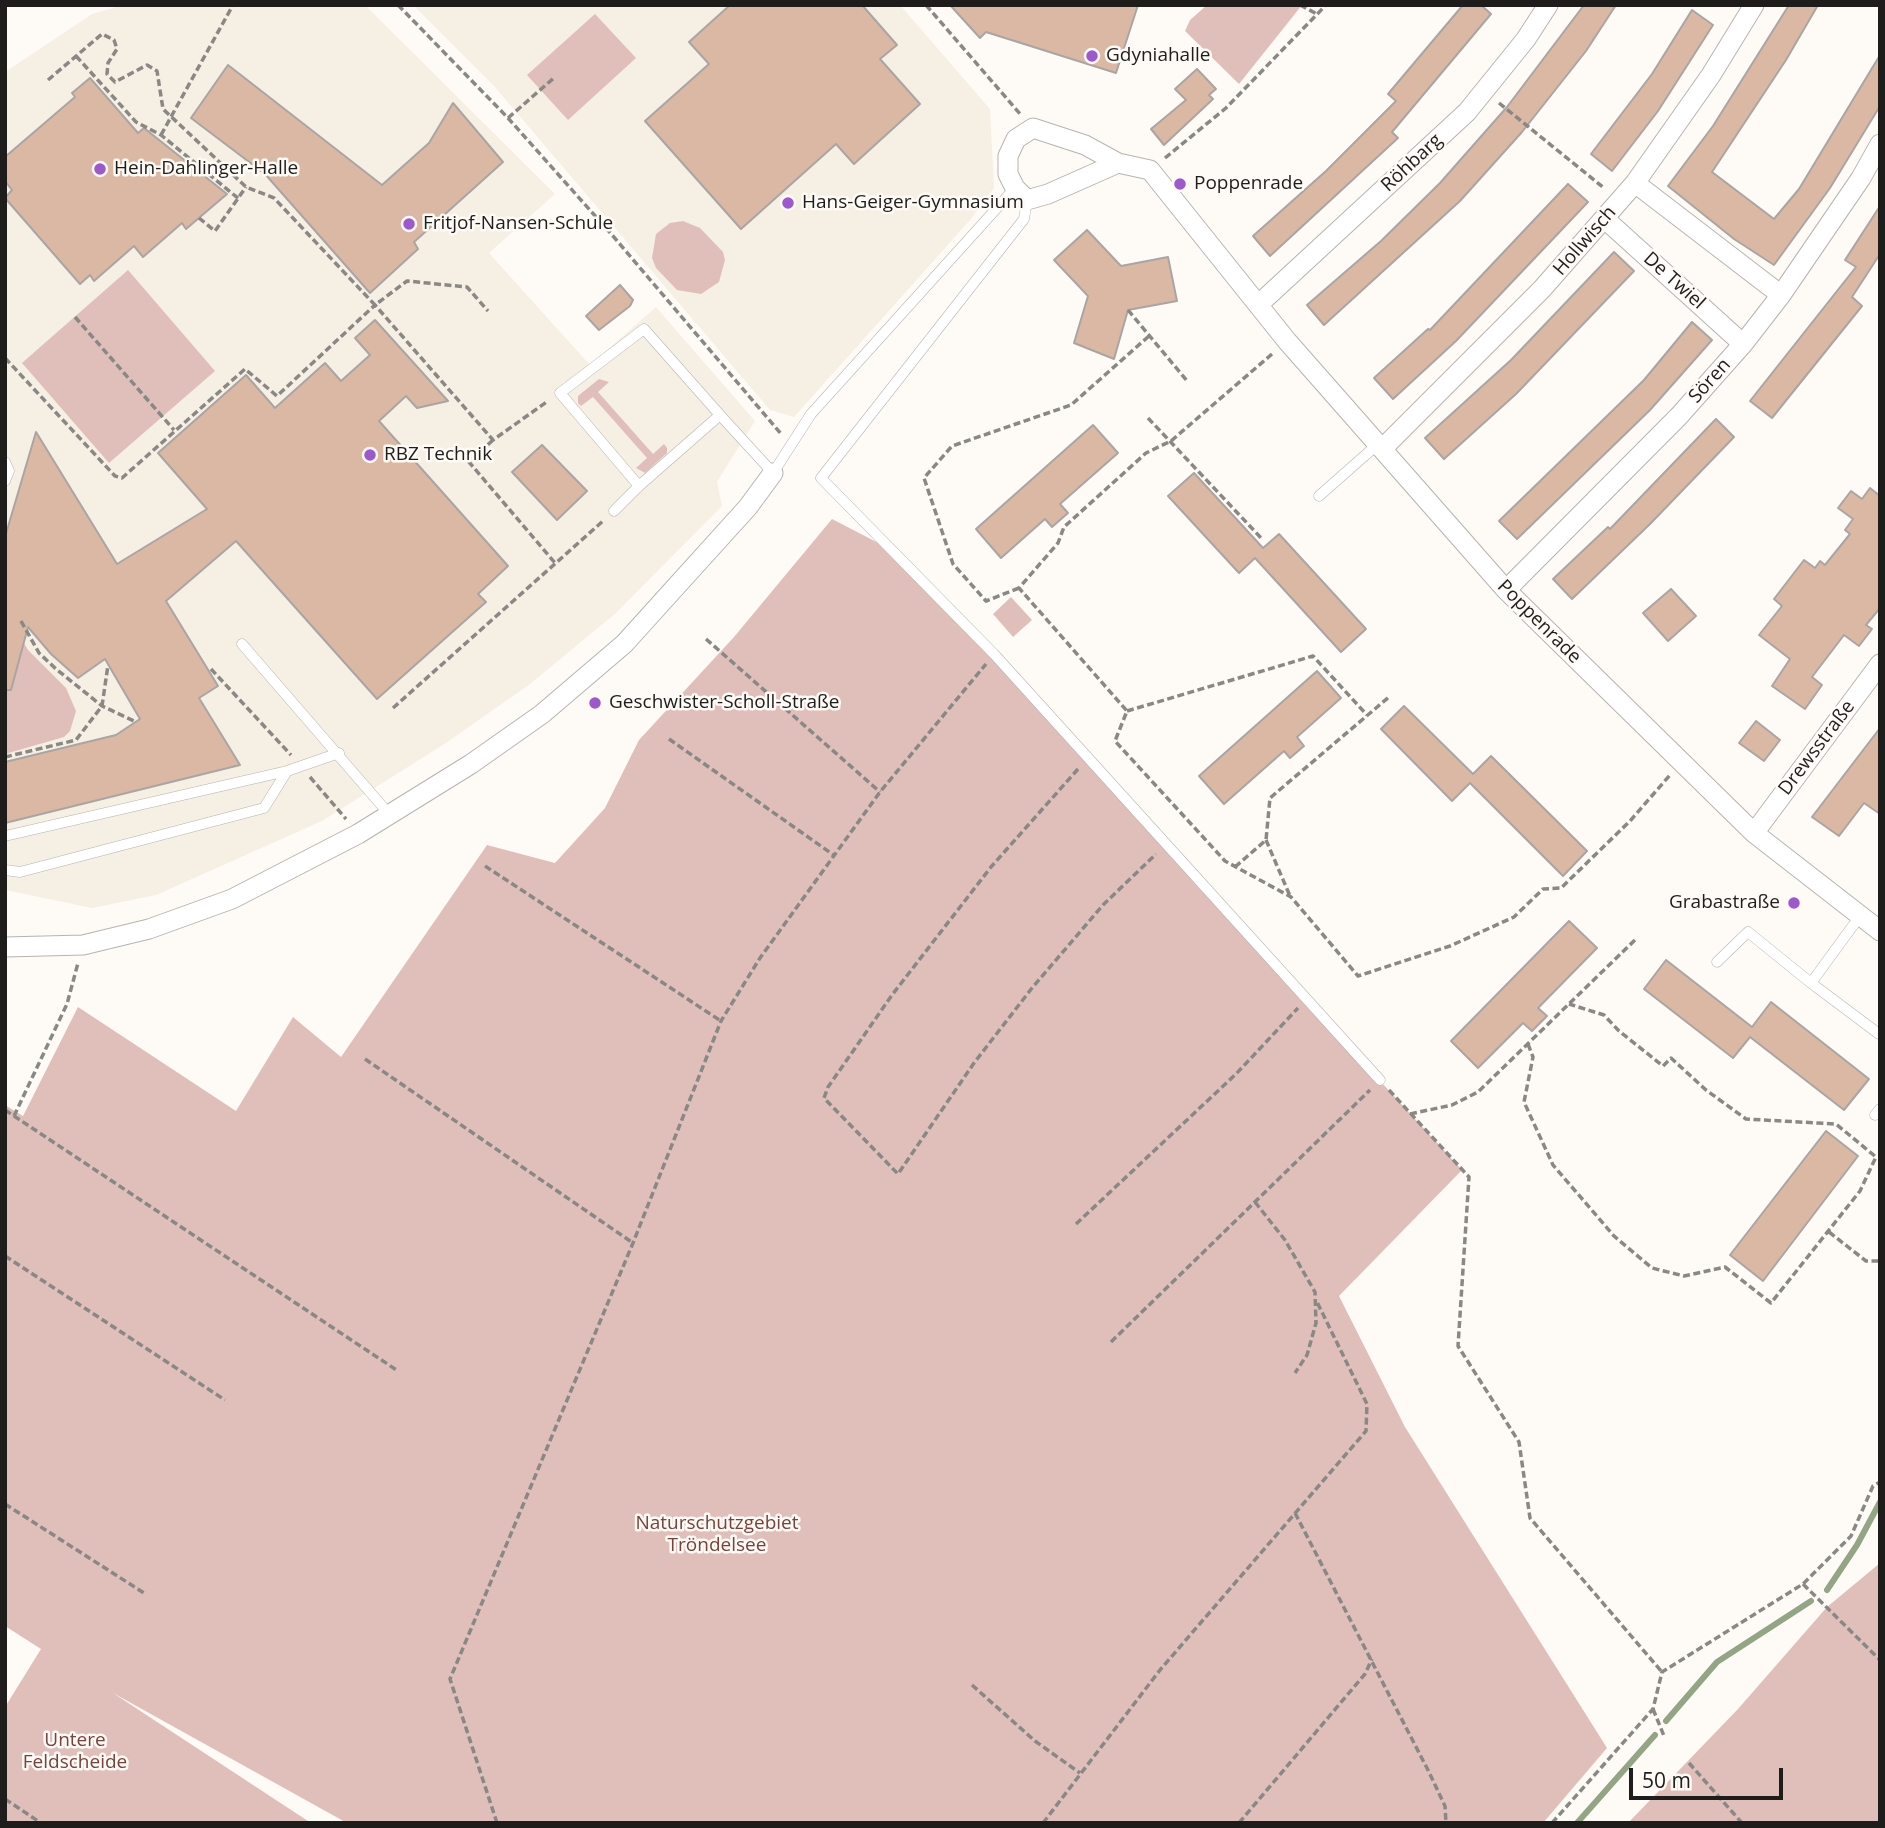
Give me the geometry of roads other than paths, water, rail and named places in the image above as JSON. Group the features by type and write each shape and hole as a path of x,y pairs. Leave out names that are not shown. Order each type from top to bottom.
{"street":[{"name":"Röhbarg","path":"1258,305 1467,112 1548,5"},
{"name":"Hollwisch","path":"1380,446 1542,289 1605,219 1635,183 1711,75 1754,5"},
{"path":"1033,128 1085,145 1118,163 1048,194 1021,194 1009,174 1008,156 1016,139 1033,128"},
{"name":"Sören","path":"1506,590 1679,416 1743,344 1781,295 1861,178 1880,144"},
{"name":"Poppenrade","path":"1118,163 1150,170 1287,341 1506,590 1754,833 1880,931"},
{"path":"1635,183 1781,295"},
{"name":"De Twiel","path":"1605,219 1743,344"},
{"path":"5,947 83,945 149,929 232,899 358,834 471,764 542,714 624,643 748,507 773,473"},
{"name":"Drewsstraße","path":"1754,833 1880,664"}],"lane":[{"path":"639,486 560,393 644,329 773,473 811,414 1021,194"},
{"path":"1021,194 1024,219 821,478 994,654 1380,1080"},
{"path":"614,511 720,415"},
{"path":"1319,496 1380,446"},
{"path":"5,462 9,471 5,481"},
{"path":"242,644 389,814"},
{"path":"5,836 241,779 286,771 339,753"},
{"path":"5,870 20,873 264,808 286,771"},
{"path":"1811,983 1860,916"},
{"path":"1717,962 1748,932 1879,1034"}],"waterway":[{"path":"1827,1590 1857,1545 1880,1502"},
{"path":"1666,1721 1717,1662 1811,1601"},
{"path":"1577,1823 1655,1735"}],"place":[{"name":"Gdyniahalle","path":"1092,56"},
{"name":"Hein-Dahlinger-Halle","path":"100,169"},
{"name":"Poppenrade","path":"1180,184"},
{"name":"Hans-Geiger-Gymnasium","path":"788,203"},
{"name":"Fritjof-Nansen-Schule","path":"409,224"},
{"name":"RBZ Technik","path":"370,455"},
{"name":"Geschwister-Scholl-Straße","path":"595,703"},
{"name":"Grabastraße","path":"1794,903"}],"park label":[{"name":"Naturschutzgebiet Tröndelsee","path":"717,1535"},
{"name":"Untere Feldscheide","path":"75,1752"}]}
